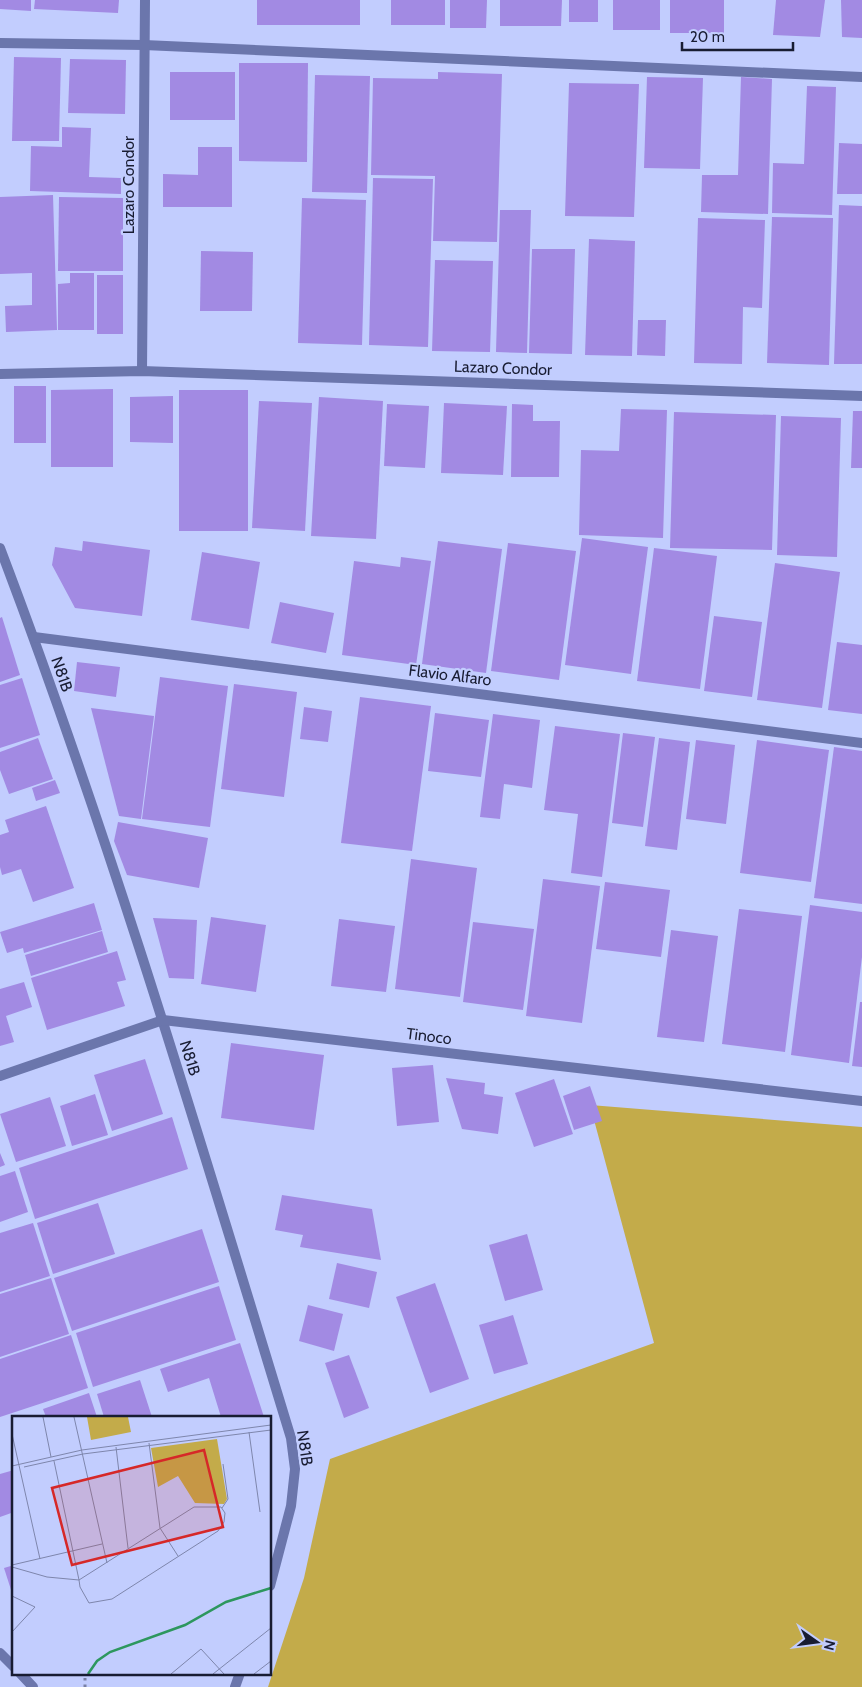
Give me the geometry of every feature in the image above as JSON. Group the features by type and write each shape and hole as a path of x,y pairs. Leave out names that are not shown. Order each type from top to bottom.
{"street":[{"name":"Lazaro Condor","path":"142,371 145,0"},
{"path":"0,43 144,45 862,77"},
{"name":"Lazaro Condor","path":"0,374 142,371 862,396"},
{"name":"N81B","path":"0,548 34,637 163,1020 291,1438 295,1469 291,1506 271,1582"},
{"name":"Flavio Alfaro","path":"34,637 862,743"},
{"name":"Tinoco","path":"0,1076 163,1020 862,1101"},
{"path":"0,1653 12,1665"},
{"path":"21,1674 33,1687"},
{"path":"235,1687 240,1674"}],"path":[{"path":"85,1687 86,1674"}],"shaded area":[{"path":"590,1105 862,1127 862,1687 268,1687 304,1578 330,1459 654,1343"}],"building":[{"path":"0,0 31,0 31,11 0,9"},
{"path":"35,0 119,0 118,13 34,9"},
{"path":"257,0 360,0 360,25 257,25"},
{"path":"391,0 445,0 445,25 391,25"},
{"path":"450,0 487,0 486,28 450,28"},
{"path":"500,0 562,0 561,26 500,26"},
{"path":"569,0 598,0 598,22 569,22"},
{"path":"613,0 660,0 660,30 613,30"},
{"path":"670,0 724,0 724,33 670,33"},
{"path":"776,0 825,0 820,37 773,35"},
{"path":"841,0 862,0 862,38 842,37"},
{"path":"14,57 61,58 59,141 12,141"},
{"path":"70,59 126,60 125,114 68,113"},
{"path":"239,63 308,63 307,162 239,161"},
{"path":"170,72 235,72 235,120 170,120"},
{"path":"438,72 502,74 497,242 433,241 435,176 371,175 373,78 438,79"},
{"path":"315,75 370,76 367,193 312,192"},
{"path":"647,77 703,78 700,169 644,168"},
{"path":"741,77 772,79 768,214 701,212 702,175 738,175"},
{"path":"569,83 639,84 634,217 565,216"},
{"path":"807,86 836,87 832,215 772,213 773,163 804,164"},
{"path":"62,127 91,128 89,177 121,178 121,194 30,191 31,146 62,147"},
{"path":"839,143 862,144 862,194 837,194"},
{"path":"198,147 232,147 232,207 163,207 163,174 198,175"},
{"path":"373,178 433,179 428,347 369,345"},
{"path":"53,195 57,330 6,332 5,306 32,305 32,273 0,274 0,197"},
{"path":"59,197 123,198 123,271 58,271"},
{"path":"302,198 366,200 362,345 298,343"},
{"path":"839,205 862,206 862,364 834,364"},
{"path":"500,210 531,210 527,353 496,352"},
{"path":"772,217 833,218 829,365 767,363"},
{"path":"698,218 765,220 762,308 743,307 742,364 694,363"},
{"path":"589,239 635,241 632,356 585,355"},
{"path":"532,249 575,249 572,354 529,353"},
{"path":"201,251 253,252 252,311 200,311"},
{"path":"435,260 493,261 490,352 432,351"},
{"path":"70,273 94,273 94,330 58,330 58,284 70,283"},
{"path":"97,275 123,275 123,334 97,334"},
{"path":"638,320 666,320 665,356 637,355"},
{"path":"14,386 46,386 46,443 14,443"},
{"path":"113,389 113,467 51,467 51,390"},
{"path":"179,390 248,390 248,531 179,531"},
{"path":"173,396 173,443 130,442 130,397"},
{"path":"319,397 383,401 376,539 311,536"},
{"path":"259,401 312,403 305,531 252,528"},
{"path":"444,403 507,406 503,475 441,473"},
{"path":"387,404 429,406 425,468 384,466"},
{"path":"512,404 533,405 533,421 560,421 559,477 511,477"},
{"path":"621,409 667,410 663,538 579,535 581,450 619,451"},
{"path":"853,411 862,411 862,468 851,468"},
{"path":"674,412 776,415 772,550 670,548"},
{"path":"781,416 841,418 837,557 777,555"},
{"path":"582,538 648,547 631,674 565,665"},
{"path":"83,541 150,550 142,616 75,608 52,565 55,547 82,551"},
{"path":"438,541 502,549 486,673 422,664"},
{"path":"508,543 576,551 559,680 491,671"},
{"path":"654,548 717,556 700,689 637,681"},
{"path":"202,552 260,562 249,629 191,620"},
{"path":"401,557 431,561 416,665 342,655 354,561 400,567"},
{"path":"775,563 840,572 822,708 757,700"},
{"path":"280,602 334,613 326,653 271,643"},
{"path":"714,616 762,622 752,697 704,691"},
{"path":"2,617 20,675 0,682 0,618"},
{"path":"837,642 862,645 862,714 828,710"},
{"path":"77,662 120,667 116,697 74,691"},
{"path":"160,677 228,686 210,827 142,819"},
{"path":"22,678 40,735 0,748 0,685"},
{"path":"234,684 297,692 284,797 221,789"},
{"path":"360,697 431,706 412,851 341,843"},
{"path":"304,707 332,711 328,742 300,739"},
{"path":"91,708 154,716 141,819 119,816"},
{"path":"435,713 489,720 481,777 428,771"},
{"path":"493,714 540,720 532,788 504,784 500,819 480,817"},
{"path":"555,726 620,734 602,877 571,873 578,814 544,810"},
{"path":"623,733 655,737 643,827 612,823"},
{"path":"38,738 53,779 9,794 0,770 0,752"},
{"path":"659,738 690,742 677,850 645,846"},
{"path":"696,740 735,745 726,824 686,819"},
{"path":"757,740 829,750 811,882 740,873"},
{"path":"834,747 862,751 862,904 814,898"},
{"path":"55,780 60,793 36,801 32,788"},
{"path":"46,806 74,888 33,902 21,869 2,875 0,867 0,835 9,832 5,820"},
{"path":"118,822 208,838 199,888 127,875 114,841"},
{"path":"411,859 477,868 460,997 395,989"},
{"path":"543,879 600,886 582,1023 526,1016"},
{"path":"605,882 670,890 661,957 596,949"},
{"path":"94,903 102,930 24,953 23,948 7,953 0,932"},
{"path":"810,905 862,912 862,957 849,1063 791,1055"},
{"path":"739,909 802,916 785,1052 722,1044"},
{"path":"211,917 266,925 256,992 201,984"},
{"path":"153,918 197,920 194,979 169,978"},
{"path":"339,919 395,926 386,992 331,986"},
{"path":"473,922 534,929 523,1010 463,1002"},
{"path":"671,930 718,936 704,1042 657,1037"},
{"path":"102,931 108,952 31,976 25,955"},
{"path":"117,951 126,980 117,982 125,1006 47,1030 31,978"},
{"path":"24,982 32,1007 6,1016 14,1042 0,1046 0,989"},
{"path":"860,1002 862,1002 862,1067 852,1066"},
{"path":"231,1043 324,1055 314,1130 221,1118"},
{"path":"145,1059 163,1114 112,1131 94,1075"},
{"path":"433,1065 439,1122 397,1126 392,1068"},
{"path":"446,1078 485,1083 484,1094 503,1097 498,1134 462,1129"},
{"path":"554,1079 573,1134 534,1147 515,1093"},
{"path":"590,1086 602,1121 574,1130 563,1096"},
{"path":"95,1094 108,1135 72,1146 60,1106"},
{"path":"50,1097 66,1146 16,1162 0,1114"},
{"path":"172,1117 188,1169 35,1219 19,1168"},
{"path":"0,1153 5,1165 0,1167"},
{"path":"15,1171 28,1212 0,1222 0,1176"},
{"path":"282,1195 372,1209 381,1260 300,1247 303,1235 275,1230"},
{"path":"98,1203 115,1254 53,1274 37,1223"},
{"path":"33,1223 50,1276 0,1292 0,1233"},
{"path":"202,1229 219,1282 72,1331 54,1278"},
{"path":"527,1234 543,1290 505,1301 489,1245"},
{"path":"337,1263 377,1272 369,1308 329,1299"},
{"path":"51,1278 69,1334 0,1357 0,1294"},
{"path":"435,1283 469,1379 430,1393 396,1297"},
{"path":"219,1286 236,1340 93,1387 76,1333"},
{"path":"308,1305 343,1314 334,1351 299,1341"},
{"path":"513,1315 528,1364 494,1374 479,1325"},
{"path":"71,1335 88,1388 0,1417 0,1359"},
{"path":"240,1343 264,1416 221,1416 209,1378 168,1392 160,1369"},
{"path":"349,1355 369,1408 344,1418 325,1363"},
{"path":"140,1380 152,1416 104,1416 97,1394"},
{"path":"89,1393 97,1416 46,1416 43,1409"},
{"path":"12,1471 12,1513 0,1517 0,1474"},
{"path":"12,1566 12,1593 4,1568"}]}
